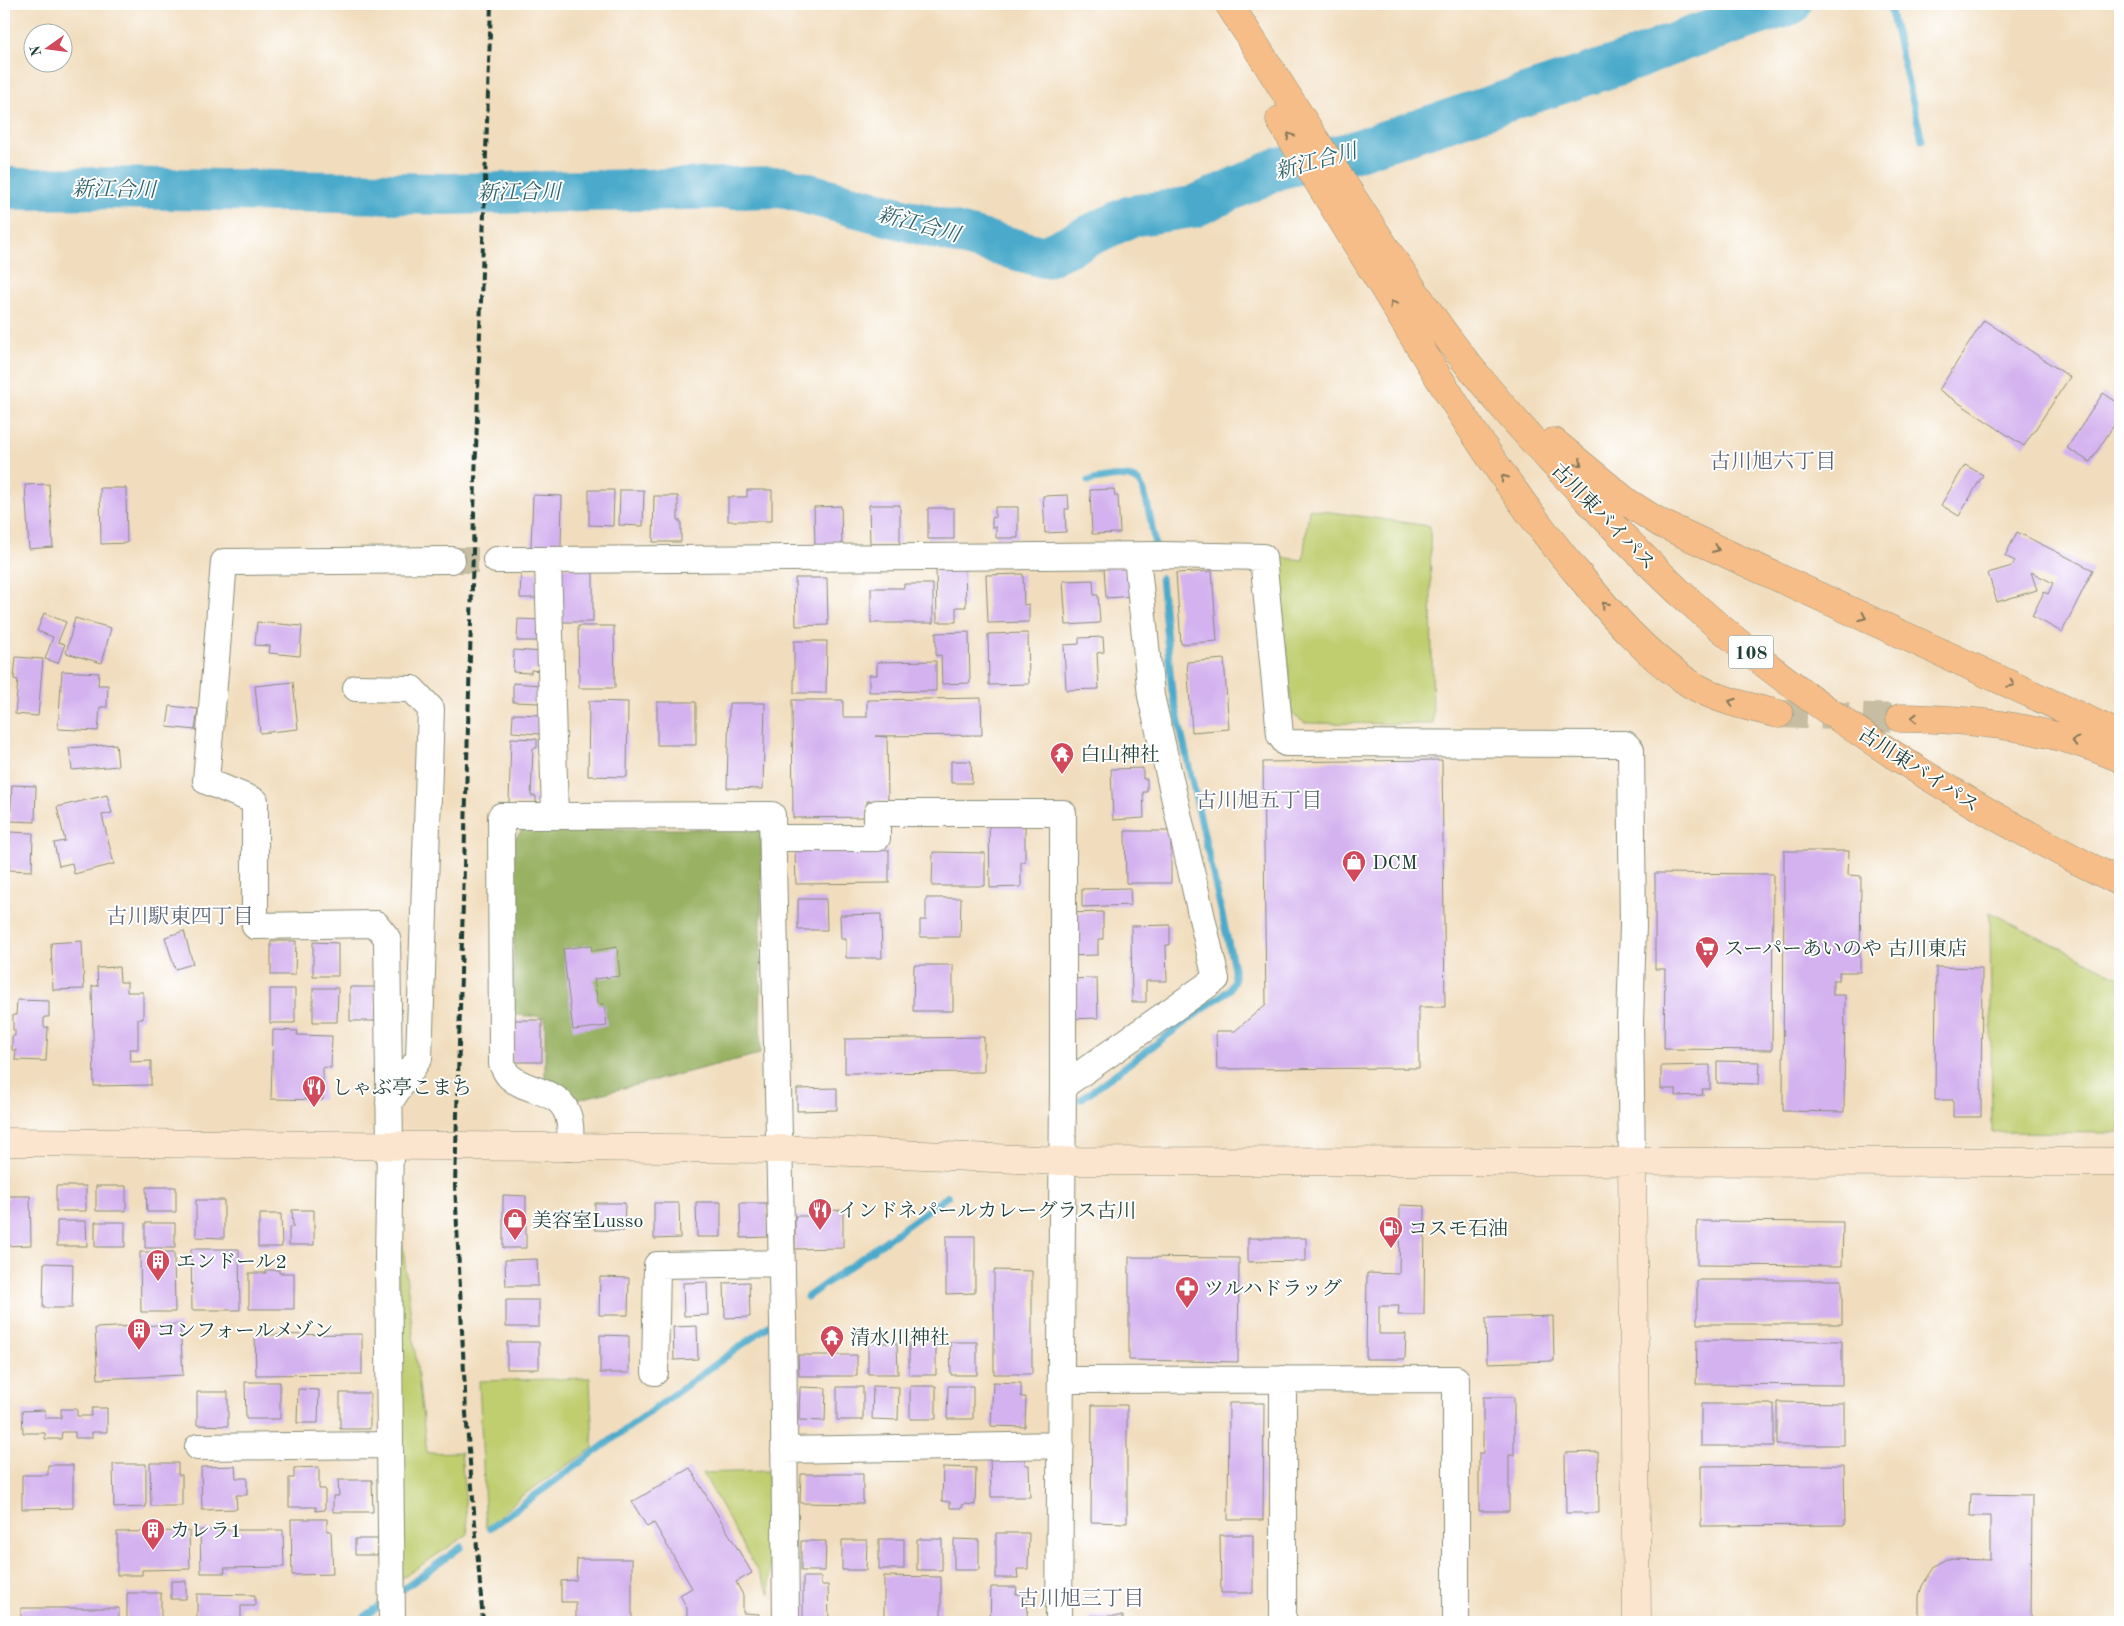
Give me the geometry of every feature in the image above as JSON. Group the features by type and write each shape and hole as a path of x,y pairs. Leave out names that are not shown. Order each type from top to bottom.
{"highway":[{"name":"古川東バイパス","path":"1232,8 1349,192 1449,340 1510,416 1632,547 1688,600 1745,648 1846,722 1931,779 2005,823 2120,882"},
{"path":"1232,8 1272,106 1418,346 1495,465 1542,530 1627,630 1656,658 1691,684 1733,703 1780,714"},
{"path":"1510,416 1541,431 1626,502 1660,523 2120,735"},
{"path":"1900,718 1947,718 2014,726 2091,745 2120,758"}],"street":[{"path":"1063,1086 1216,978 1152,696 1149,555"},
{"path":"496,560 1149,555 1263,557 1280,736 1286,743 1625,744 1631,750 1633,926 1630,1022 1637,1622"},
{"path":"390,1617 390,1147 386,938 376,924 255,926 255,802 206,781 224,562 452,560"},
{"path":"548,560 555,816"},
{"path":"356,688 412,689 431,709 420,1058 389,1102"},
{"path":"773,838 877,838 877,813 1062,813 1063,1161 1059,1622"},
{"path":"569,1148 570,1124 567,1112 561,1104 550,1094 517,1082 508,1076 502,1064 501,816 772,815 783,1310 786,1622"},
{"path":"4,1142 390,1147 779,1149 1063,1161 2120,1162"},
{"path":"655,1372 657,1265 782,1263"},
{"path":"1282,1378 1282,1622"},
{"path":"1061,1380 1456,1379 1456,1622"},
{"path":"198,1447 390,1444"},
{"path":"784,1450 1061,1445"}],"green space":[{"path":"1309,509 1430,526 1433,724 1305,723 1292,714 1278,557 1303,560"},
{"path":"523,829 762,829 760,1054 572,1101 545,1083 545,1017 514,1015 514,840"},
{"path":"1990,912 2120,978 2120,1133 1992,1132"},
{"path":"398,1206 427,1453 461,1452 468,1534 399,1580"},
{"path":"590,1378 593,1448 520,1497 486,1529 479,1381"},
{"path":"768,1471 770,1594 703,1473"}],"building":[{"path":"1984,320 2070,377 2024,446 1939,390"},
{"path":"2103,393 2120,404 2120,416 2090,462 2067,448"},
{"path":"1965,465 1983,475 1959,516 1941,505"},
{"path":"49,484 53,547 29,549 25,485"},
{"path":"100,488 126,488 127,543 101,544"},
{"path":"1114,489 1115,496 1118,496 1120,533 1092,534 1090,490"},
{"path":"589,490 614,490 613,526 589,525"},
{"path":"620,490 644,490 643,526 619,525"},
{"path":"747,490 772,490 772,521 728,521 728,497 747,497"},
{"path":"533,495 562,496 561,548 531,547"},
{"path":"1068,495 1069,509 1065,509 1066,532 1045,533 1043,496"},
{"path":"654,496 678,496 678,521 681,521 681,542 653,542"},
{"path":"869,505 900,505 900,544 870,544"},
{"path":"841,506 842,547 815,547 814,507"},
{"path":"995,507 1018,507 1018,538 996,538 996,527 992,527"},
{"path":"928,508 954,508 954,539 928,539"},
{"path":"2017,532 2093,570 2062,632 2032,616 2044,592 2048,594 2053,583 2031,572 2037,590 1997,602 1988,573 2012,566 2015,561 2005,556"},
{"path":"965,564 966,607 956,607 956,622 937,622 936,565"},
{"path":"1134,566 1135,596 1106,598 1104,567"},
{"path":"593,567 593,622 561,622 560,568"},
{"path":"1212,571 1217,641 1181,644 1176,573"},
{"path":"521,572 537,573 536,598 520,598"},
{"path":"1023,574 1024,605 1029,604 1029,622 988,623 986,575"},
{"path":"795,578 827,578 828,625 796,626"},
{"path":"1093,580 1094,595 1098,595 1100,623 1066,625 1063,581"},
{"path":"904,584 933,584 933,623 871,623 871,588 904,588"},
{"path":"44,613 66,622 58,642 65,644 58,663 45,659 53,637 37,631"},
{"path":"75,618 111,628 102,663 66,653"},
{"path":"518,619 541,620 540,641 517,641"},
{"path":"257,622 302,626 300,656 269,653 270,646 255,645"},
{"path":"578,626 614,626 615,688 579,688"},
{"path":"969,632 970,683 942,684 941,655 936,656 936,633"},
{"path":"1028,633 1029,684 989,685 988,634"},
{"path":"1103,637 1104,652 1097,653 1099,689 1066,690 1064,645 1079,644 1079,638"},
{"path":"794,641 827,641 826,693 794,693"},
{"path":"514,650 543,652 541,671 531,670 531,673 513,672"},
{"path":"16,657 43,659 38,716 15,714 18,680 14,679"},
{"path":"1224,659 1229,729 1192,732 1187,662"},
{"path":"936,661 936,691 869,692 869,675 877,675 877,662"},
{"path":"62,671 99,673 98,685 108,685 107,707 100,707 98,731 58,729"},
{"path":"293,682 298,729 260,733 255,686"},
{"path":"513,683 541,685 540,703 513,702"},
{"path":"981,698 982,735 875,736 887,737 888,801 867,801 867,817 793,818 792,700 843,700 843,717 867,717 867,700"},
{"path":"589,701 628,702 627,777 588,776"},
{"path":"657,702 696,702 696,745 657,745"},
{"path":"729,703 765,703 763,789 727,788"},
{"path":"170,706 198,709 195,730 167,727"},
{"path":"513,714 541,715 540,734 512,732"},
{"path":"511,738 537,739 537,748 533,748 531,796 536,796 536,804 509,803"},
{"path":"116,744 118,766 72,770 69,748"},
{"name":"DCM","path":"1442,760 1445,1007 1419,1007 1419,1068 1217,1069 1216,1031 1235,1031 1266,1004 1263,762"},
{"path":"951,761 971,761 972,783 951,783"},
{"path":"1143,768 1143,779 1147,779 1147,792 1143,792 1144,818 1113,820 1111,769"},
{"path":"12,785 36,786 35,822 10,821"},
{"path":"107,795 112,813 102,815 114,864 74,874 72,863 59,866 54,843 65,841 57,807"},
{"path":"989,823 1025,823 1025,862 1021,862 1021,887 990,888"},
{"path":"1125,831 1171,831 1171,883 1126,883"},
{"path":"10,832 33,833 32,871 9,870"},
{"path":"889,850 889,883 796,884 795,851"},
{"path":"1784,851 1849,851 1848,875 1861,876 1860,972 1839,972 1839,980 1833,980 1833,995 1845,995 1844,1112 1783,1111"},
{"path":"933,852 985,853 985,886 932,886"},
{"path":"1655,873 1773,874 1772,1050 1664,1049 1665,969 1655,969"},
{"path":"1130,888 1131,905 1082,907 1082,889"},
{"path":"926,898 961,898 960,937 920,937 920,920 926,920"},
{"path":"798,899 826,899 827,930 798,930"},
{"path":"1103,912 1103,939 1098,939 1098,955 1065,956 1064,913"},
{"path":"881,914 882,958 846,958 846,939 841,939 840,915"},
{"path":"1170,925 1170,945 1166,945 1167,981 1146,981 1146,1002 1132,1002 1131,926"},
{"path":"184,931 193,964 175,969 165,937"},
{"path":"82,941 84,989 53,990 51,943"},
{"path":"271,941 296,941 295,975 271,975"},
{"path":"313,942 338,943 338,976 313,976"},
{"path":"591,945 592,951 617,947 620,976 594,979 598,1004 604,1004 607,1026 573,1030 563,949"},
{"path":"914,965 953,965 953,1011 913,1011"},
{"path":"119,967 120,982 127,982 127,992 143,992 143,1019 138,1019 138,1049 130,1049 131,1062 151,1061 151,1085 94,1086 92,986 98,986 97,968"},
{"path":"1936,967 1982,968 1981,1117 1953,1117 1953,1100 1935,1100"},
{"path":"1097,978 1098,1018 1070,1019 1069,979"},
{"path":"350,987 375,987 375,1021 350,1021"},
{"path":"313,988 338,988 337,1022 313,1022"},
{"path":"270,989 295,989 295,1023 270,1023"},
{"path":"17,1000 49,1001 49,1017 44,1017 44,1027 48,1027 46,1061 15,1060 16,1050 12,1050 12,1036 15,1036 13,1015 16,1015"},
{"path":"512,1020 542,1020 542,1062 512,1062"},
{"path":"273,1030 298,1031 297,1035 332,1036 331,1068 323,1067 323,1100 271,1099"},
{"path":"984,1037 984,1072 845,1073 845,1039"},
{"path":"1717,1061 1760,1062 1759,1084 1717,1083"},
{"path":"1710,1065 1710,1089 1702,1089 1703,1095 1676,1096 1676,1089 1661,1089 1661,1066"},
{"path":"837,1088 837,1110 797,1111 797,1089"},
{"path":"56,1186 86,1186 86,1211 56,1211"},
{"path":"96,1186 126,1186 126,1211 96,1211"},
{"path":"146,1187 176,1187 176,1212 147,1212"},
{"path":"503,1195 526,1196 526,1248 503,1248"},
{"path":"10,1196 30,1196 31,1245 4,1246 4,1202"},
{"path":"196,1200 224,1200 224,1238 196,1237"},
{"path":"696,1202 721,1202 721,1237 697,1237"},
{"path":"595,1203 625,1203 624,1231 595,1230"},
{"path":"654,1203 679,1203 680,1238 654,1239"},
{"path":"740,1203 767,1203 768,1237 741,1238"},
{"path":"1400,1205 1425,1206 1424,1315 1398,1315 1399,1306 1379,1306 1379,1334 1406,1334 1405,1359 1366,1359 1367,1273 1399,1274"},
{"path":"292,1210 314,1210 314,1245 289,1245 289,1227 293,1227"},
{"path":"843,1210 843,1248 795,1249 795,1216 815,1216 814,1211"},
{"path":"260,1214 281,1214 282,1247 258,1247"},
{"path":"57,1221 86,1221 87,1246 57,1246"},
{"path":"1697,1221 1843,1222 1842,1266 1697,1265"},
{"path":"95,1222 125,1222 125,1247 95,1247"},
{"path":"145,1223 175,1223 175,1248 145,1248"},
{"path":"946,1236 975,1236 975,1293 946,1294"},
{"path":"1248,1238 1306,1238 1306,1261 1248,1262"},
{"path":"191,1249 239,1249 240,1310 192,1310"},
{"name":"エンドール2","path":"140,1252 174,1252 175,1312 141,1312"},
{"path":"1129,1257 1239,1258 1238,1362 1129,1360"},
{"path":"537,1259 538,1286 506,1286 505,1260"},
{"path":"44,1263 73,1264 72,1308 43,1308"},
{"path":"266,1270 279,1270 279,1273 294,1273 294,1309 249,1309 249,1273 266,1273"},
{"path":"994,1270 1032,1271 1032,1374 994,1374"},
{"path":"600,1277 629,1278 628,1315 599,1315"},
{"path":"1697,1280 1842,1280 1842,1324 1697,1324"},
{"path":"707,1282 708,1315 684,1316 683,1283"},
{"path":"749,1282 750,1317 725,1318 724,1283"},
{"path":"506,1300 539,1300 539,1327 506,1327"},
{"path":"1553,1316 1554,1361 1487,1363 1486,1318"},
{"name":"コンフォールメゾン","path":"180,1324 183,1375 98,1379 95,1328"},
{"path":"697,1326 698,1359 674,1360 673,1327"},
{"path":"362,1334 362,1374 256,1375 255,1335"},
{"path":"600,1335 629,1336 629,1373 600,1373"},
{"path":"1697,1340 1842,1341 1842,1385 1696,1384"},
{"path":"507,1342 539,1342 539,1369 507,1369"},
{"path":"909,1342 936,1342 936,1375 909,1375"},
{"path":"950,1342 977,1342 977,1375 951,1375"},
{"path":"868,1343 897,1343 898,1374 868,1374"},
{"path":"798,1355 857,1355 857,1376 799,1376"},
{"path":"245,1382 280,1382 280,1419 246,1419"},
{"path":"993,1382 1021,1383 1021,1397 1026,1397 1025,1427 991,1426"},
{"path":"873,1386 899,1387 898,1420 872,1419"},
{"path":"910,1386 936,1386 936,1419 910,1419"},
{"path":"948,1386 973,1386 973,1419 947,1419"},
{"path":"800,1387 826,1388 825,1421 799,1420"},
{"path":"837,1387 863,1387 863,1420 837,1420"},
{"path":"298,1389 319,1390 318,1423 297,1423"},
{"path":"197,1392 228,1392 228,1426 197,1425"},
{"path":"340,1393 370,1393 370,1429 340,1429"},
{"path":"1483,1397 1514,1397 1514,1455 1509,1455 1509,1511 1479,1511 1479,1453 1483,1453"},
{"path":"1777,1402 1844,1403 1844,1445 1777,1445"},
{"path":"1229,1403 1264,1403 1263,1520 1228,1520"},
{"path":"1701,1404 1774,1404 1774,1446 1701,1446"},
{"path":"1092,1405 1127,1405 1127,1523 1091,1522"},
{"path":"92,1408 107,1408 107,1432 92,1432 92,1438 75,1438 75,1432 62,1432 61,1439 45,1439 45,1433 23,1433 22,1411 45,1410 45,1418 61,1418 61,1409 77,1409 77,1416 91,1416"},
{"path":"1598,1452 1599,1513 1566,1513 1565,1453"},
{"path":"990,1456 1025,1456 1025,1465 1029,1465 1030,1497 991,1497"},
{"path":"150,1463 178,1463 178,1475 182,1475 182,1506 151,1506"},
{"path":"113,1464 146,1464 146,1507 114,1508"},
{"path":"48,1465 73,1465 73,1508 22,1509 22,1475 48,1475"},
{"path":"1844,1465 1845,1525 1701,1526 1701,1466"},
{"path":"235,1466 236,1478 247,1478 247,1495 236,1495 237,1509 202,1510 201,1467"},
{"path":"319,1467 319,1489 325,1489 325,1510 316,1511 316,1507 289,1507 289,1478 294,1478 294,1468"},
{"path":"943,1467 976,1468 975,1505 963,1504 962,1508 950,1508 950,1502 942,1501"},
{"path":"690,1468 752,1573 736,1582 743,1595 743,1613 759,1614 759,1622 687,1621 687,1608 680,1595 692,1588 654,1523 647,1527 632,1502"},
{"path":"801,1474 863,1474 863,1504 800,1503"},
{"path":"338,1480 372,1480 373,1512 333,1512 333,1496 339,1496"},
{"path":"1971,1494 2032,1495 2031,1622 1919,1622 1919,1596 1922,1586 1935,1566 1946,1559 1990,1560 1990,1516 1970,1516"},
{"path":"291,1519 327,1519 327,1531 331,1531 333,1574 292,1575"},
{"path":"200,1530 283,1530 284,1567 224,1568 225,1573 201,1573"},
{"name":"カレラ1","path":"189,1531 190,1569 142,1570 142,1575 117,1575 117,1532"},
{"path":"996,1533 1029,1533 1028,1569 1017,1569 1018,1578 996,1578"},
{"path":"1220,1535 1253,1535 1253,1593 1221,1593"},
{"path":"355,1539 378,1539 378,1555 355,1555"},
{"path":"879,1539 904,1539 904,1569 879,1569"},
{"path":"917,1539 942,1539 942,1570 917,1570"},
{"path":"954,1539 979,1540 979,1570 954,1570"},
{"path":"842,1540 867,1540 866,1570 842,1570"},
{"path":"801,1541 826,1541 825,1571 801,1571"},
{"path":"577,1559 632,1559 632,1622 576,1622 576,1602 561,1602 561,1581 576,1580"},
{"path":"884,1576 941,1577 941,1621 884,1622"},
{"path":"803,1577 821,1577 821,1585 828,1585 829,1622 803,1622"},
{"path":"171,1581 186,1581 186,1599 171,1599"},
{"path":"991,1587 1017,1587 1016,1594 1028,1594 1027,1622 990,1622"},
{"path":"127,1593 161,1593 161,1622 127,1622"},
{"path":"197,1594 255,1595 255,1606 241,1606 241,1619 225,1618 225,1622 197,1622"},
{"path":"21,1608 119,1608 119,1622 21,1622"},
{"path":"1090,1616 1123,1616 1123,1622 1090,1622"}],"waterway":[{"name":"新江合川","path":"4,187 22,189 108,188 447,194 783,187 1044,257 1131,216 1193,207 1280,168 1349,153 1638,58 1686,39 1791,4"},
{"path":"1889,4 1922,140"},
{"path":"1088,481 1124,476 1135,479 1143,489 1146,498 1155,545"},
{"path":"1081,1099 1229,990 1234,981 1234,968 1172,691 1161,578"},
{"path":"807,1297 948,1196"},
{"path":"490,1528 771,1324"},
{"path":"398,1593 461,1547"},
{"path":"357,1622 385,1602"}],"tunnel":[{"path":"452,560 496,560"},
{"path":"1779,714 1900,718"}],"railway":[{"path":"483,1622 466,1413 455,1185 491,4"}],"place":[{"name":"白山神社","path":"1062,775"},
{"name":"DCM","path":"1354,883"},
{"name":"スーパーあいのや 古川東店","path":"1707,969"},
{"name":"しゃぶ亭こまち","path":"314,1108"},
{"name":"インドネパールカレーグラス古川","path":"820,1231"},
{"name":"美容室Lusso","path":"515,1241"},
{"name":"コスモ石油","path":"1391,1249"},
{"name":"エンドール2","path":"158,1282"},
{"name":"ツルハドラッグ","path":"1187,1309"},
{"name":"コンフォールメゾン","path":"139,1351"},
{"name":"清水川神社","path":"832,1358"},
{"name":"カレラ1","path":"153,1551"}],"district":[{"name":"古川旭六丁目","path":"1773,461"},
{"name":"古川旭五丁目","path":"1259,800"},
{"name":"古川駅東四丁目","path":"180,916"},
{"name":"古川旭三丁目","path":"1081,1598"}]}
